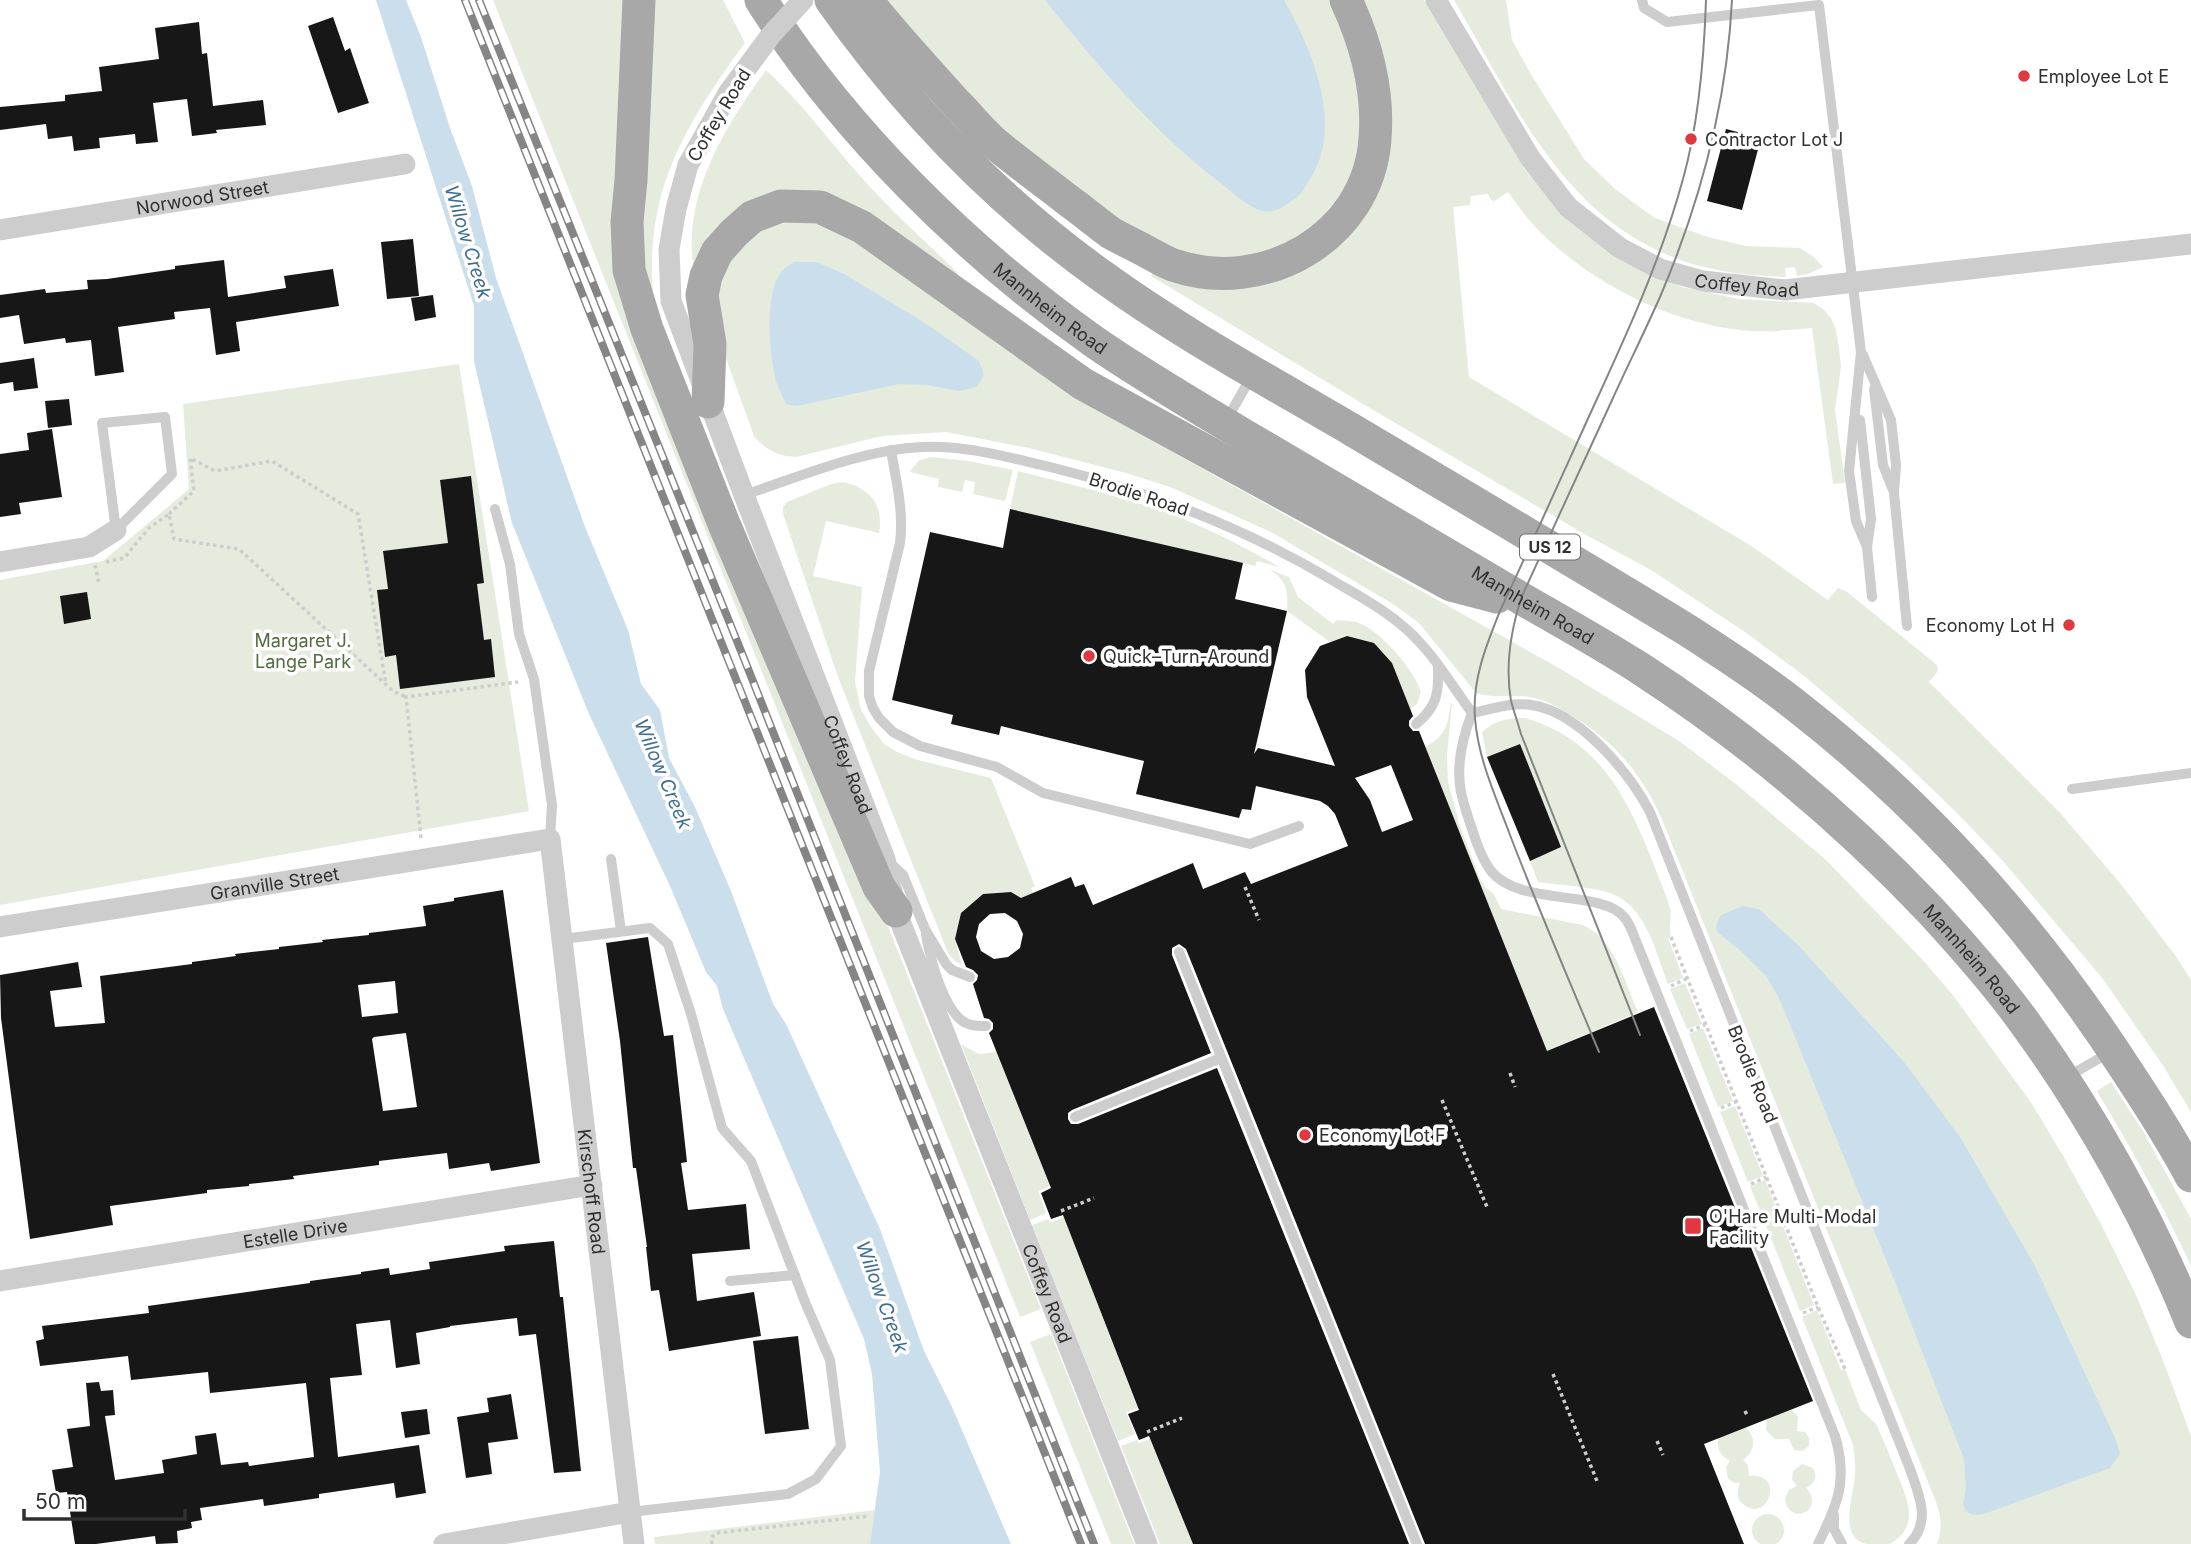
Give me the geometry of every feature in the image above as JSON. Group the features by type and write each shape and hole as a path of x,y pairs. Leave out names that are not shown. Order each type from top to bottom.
{"main road":[{"path":"639,0 627,222 629,270 647,329 729,536 879,887 896,911"},
{"name":"Mannheim Road","path":"761,0 813,74 860,131 918,193 1032,294 1092,340 1225,424 1640,669 1742,739 1805,790 1884,862 1965,948 2026,1025 2063,1079 2120,1175 2169,1267 2191,1322"},
{"name":"US 12","path":"831,0 912,102 967,161 1034,223 1112,283 1166,320 1675,622 1744,667 1804,712 1876,773 1980,878 2067,983 2174,1144 2191,1176"},
{"path":"866,0 903,46 995,144 1111,233 1171,264 1207,274 1244,274 1284,263 1314,246 1331,232 1347,213 1370,167 1375,139 1375,105 1365,48 1346,0"},
{"path":"708,402 710,344 702,295 706,276 717,252 752,217 781,206 820,207 862,227 1083,384 1451,585 1534,606"}],"street":[{"name":"Coffey Road","path":"803,0 771,35 729,92 688,165 676,209 669,250 671,301 885,859 896,911 1147,1544"},
{"name":"Coffey Road","path":"1436,0 1530,158 1568,206 1620,248 1660,269 1703,281 1785,290 2191,244"},
{"name":"Norwood Street","path":"0,230 405,164"},
{"path":"0,562 89,547 116,530"},
{"name":"Granville Street","path":"0,927 551,839"},
{"name":"Kirschoff Road","path":"551,839 634,1544"},
{"name":"Estelle Drive","path":"0,1282 592,1185"},
{"path":"444,1544 631,1512"}],"lane":[{"path":"1642,0 1644,8 1667,22 1819,5 1861,352 1849,471 1856,521 1867,547 1872,597"},
{"path":"1861,352 1891,420 1896,465 1894,493 1907,626"},
{"path":"1225,424 1253,372"},
{"path":"165,417 172,474 116,530 102,423 165,417"},
{"name":"Brodie Road","path":"744,495 850,460 891,450 951,447 983,452 1128,487 1233,527 1379,608 1401,624 1422,646 1472,713 1516,704 1537,706 1564,718 1605,749 1622,768 1644,801 1910,1469 1922,1513 1922,1525 1909,1544"},
{"path":"891,450 902,512 902,527 868,684 873,708 884,725 905,740 997,767 1043,793 1250,844 1299,826"},
{"path":"495,509 510,564 519,634 534,679 552,806 551,839"},
{"path":"1416,723 1432,708 1439,691 1438,667"},
{"path":"1472,713 1461,748 1460,786 1481,852 1492,872 1513,887 1526,891 1607,906 1623,915 1632,931 1835,1436 1842,1466 1840,1492 1834,1512 1818,1544"},
{"path":"2072,789 2191,773"},
{"path":"611,859 621,932"},
{"path":"885,859 903,875 925,929 946,964 952,970 970,977"},
{"path":"563,939 650,928 668,944 691,1014 722,1128 751,1161 830,1360 841,1446 816,1479 788,1494 631,1512"},
{"path":"925,929 929,953 954,1012 961,1021 974,1026 986,1026"},
{"path":"1179,952 1416,1544"},
{"path":"2063,1079 2113,1051"},
{"path":"1075,1117 1221,1058"},
{"path":"730,1281 795,1275"},
{"path":"1834,1512 1834,1529 1842,1544"}],"path":[{"path":"99,584 95,566 124,558 149,528 194,491 190,458 215,471 272,461 358,514 386,685"},
{"path":"169,514 174,539 239,549 393,691 407,696 507,685 534,679"},
{"path":"407,696 421,838"},
{"path":"1245,887 1259,920"},
{"path":"1671,937 1704,1025 1845,1369"},
{"path":"1669,986 1686,979"},
{"path":"1688,1031 1704,1025"},
{"path":"1510,1073 1515,1087"},
{"path":"1442,1100 1470,1161 1487,1207"},
{"path":"1719,1109 1736,1102"},
{"path":"1749,1184 1766,1177"},
{"path":"1061,1211 1094,1198"},
{"path":"1801,1314 1818,1307"},
{"path":"1553,1374 1574,1418 1597,1481"},
{"path":"1147,1432 1182,1418"},
{"path":"1657,1441 1663,1455"},
{"path":"712,1544 711,1538 716,1533 869,1516"}],"green space":[{"path":"493,0 624,0 614,215 848,826 1041,1309 1020,1317"},
{"path":"650,0 723,0 745,43 702,106 670,168 660,200 654,235 652,272 655,312 637,232"},
{"path":"883,0 1331,0 1349,46 1360,100 1358,152 1351,176 1316,224 1304,236 1289,245 1234,259 1211,259 1172,248 1118,220 1041,165 959,86"},
{"path":"1362,0 1424,0 1525,170 1561,213 1624,262 1682,287 1739,299 1814,303 1831,318 1836,330 1841,367 1835,410 1845,483 1833,484 1812,328 1748,331 1719,327 1690,320 1634,298 1583,268 1559,250 1534,226 1508,192 1494,201 1488,194 1471,196 1470,205 1453,207 1469,377 1753,547 1828,600 1838,588 1846,591 1937,665 1938,671 1929,682 2061,814 2120,883 2191,980 2191,1112 2162,1064 2103,979 2002,860 1903,761 1808,679 1745,632 1651,570 1586,535 1363,404 1151,276 1154,269 1191,283 1365,213"},
{"path":"1454,0 1506,0 1512,40 1584,159 1615,189 1655,218 1708,237 1746,246 1800,248 1823,267 1797,276 1795,267 1785,268 1786,277 1718,270 1696,265 1651,247 1612,223 1579,193 1550,158 1524,121"},
{"path":"766,70 804,109 873,191 958,273 954,279 808,193 694,271 692,243 700,189 722,139"},
{"path":"793,221 809,221 844,231 1103,413 1559,668 1679,741 1736,784 1825,859 1952,994 2030,1101 2100,1222 2136,1295 2191,1436 2191,1544 1937,1544 1941,1523 1936,1502 1661,817 1644,785 1624,758 1585,724 1540,699 1476,693 1419,623 1393,604 1271,532 1170,487 1029,448 946,432 882,436 796,457 772,451 758,441 714,325 720,280 735,251 762,229"},
{"name":"Margaret J. Lange Park","path":"459,364 529,811 0,905 0,580 103,561 189,489 183,404"},
{"path":"931,457 1013,470 1005,501 973,494 975,482 965,480 962,492 938,487 939,479 910,472 918,461"},
{"path":"1018,471 1119,497 1178,517 1280,567 1257,561 1255,566 1010,509"},
{"path":"843,482 861,489 873,499 879,514 879,533 826,521 813,576 862,587 855,682 861,710 884,744 897,752 918,760 991,778 1035,886 1031,888 1037,905 1033,907 1011,892 983,894 961,913 955,939 962,965 948,953 838,677 783,514 783,507 787,502 831,484"},
{"path":"1269,569 1289,577 1298,597 1333,624 1337,620 1356,622 1386,642 1417,683 1421,692 1417,704 1410,709 1392,663 1374,643 1347,636 1330,642 1287,611 1286,587"},
{"path":"1451,703 1448,782 1460,826 1480,879 1494,894 1501,909 1583,925 1594,932 1604,941 1618,963 1638,1012 1547,1051 1425,747 1445,729"},
{"path":"1525,718 1550,727 1571,739 1589,754 1618,789 1640,832 1667,899 1671,913 1671,937 1668,938 1683,978 1668,984 1653,942 1639,915 1617,896 1595,889 1538,882 1530,861 1561,847 1520,744 1487,757 1482,732 1502,720"},
{"path":"1685,983 1702,1024 1687,1029 1670,989"},
{"path":"1703,1028 1733,1101 1718,1107 1689,1034"},
{"path":"961,1044 979,1054 997,1052 1050,1186 1038,1191 1046,1213 1030,1220"},
{"path":"2111,1082 2143,1131 2191,1219 2191,1266 2146,1177 2097,1091"},
{"path":"1735,1106 1763,1176 1748,1182 1720,1112"},
{"path":"1765,1180 1814,1305 1800,1311 1750,1186"},
{"path":"1064,1217 1138,1408 1126,1412 1135,1434 1118,1441 1032,1225 1048,1219 1050,1223"},
{"path":"1817,1310 1841,1370 1845,1369 1861,1410 1876,1424 1908,1504 1905,1529 1890,1544 1867,1544 1852,1533 1849,1514 1855,1470 1853,1445 1802,1317"},
{"path":"1051,1334 1134,1544 1111,1544 1030,1342"},
{"path":"1789,1408 1798,1416 1797,1431 1805,1432 1809,1438 1809,1446 1803,1451 1794,1450 1789,1439 1775,1439 1766,1430 1767,1416"},
{"path":"1744,1426 1753,1439 1752,1448 1743,1460 1748,1465 1749,1476 1761,1477 1770,1489 1765,1503 1752,1509 1739,1500 1740,1483 1728,1479 1726,1467 1730,1461 1723,1456 1718,1446 1720,1433"},
{"path":"1150,1439 1193,1544 1160,1544 1121,1446"},
{"path":"1802,1464 1813,1468 1815,1477 1812,1484 1806,1488 1812,1503 1809,1509 1798,1514 1787,1507 1785,1498 1789,1490 1797,1486 1792,1479 1793,1471"},
{"path":"875,1510 870,1544 655,1544 654,1537"},
{"path":"1768,1514 1779,1519 1784,1530 1779,1541 1768,1546 1757,1541 1752,1530 1757,1519"}],"water":[{"name":"Willow Creek","path":"376,0 406,0 472,186 496,278 585,527 628,630 641,684 660,710 669,758 695,807 731,891 773,1004 786,1024 880,1229 924,1351 952,1407 1011,1544 870,1544 880,1472 872,1374 864,1339 723,1009 717,986 706,972 670,886 589,714 512,523 474,361 474,306"},
{"path":"1045,0 1284,0 1314,66 1325,113 1319,160 1309,181 1296,198 1276,210 1262,211 1241,199 1150,121 1106,74"},
{"path":"794,262 817,262 844,274 925,323 979,361 984,375 977,387 959,391 927,385 899,384 797,406 786,404 774,373 770,310 776,282 782,271"},
{"path":"1743,906 1759,909 1799,946 1904,1062 1960,1137 2034,1264 2116,1440 2120,1454 2110,1468 1984,1514 1973,1515 1966,1511 1963,1504 1966,1488 1964,1459 1779,998 1766,976 1717,932 1716,926 1721,915"}],"building":[{"path":"333,17 345,51 350,48 369,103 338,113 308,26"},
{"path":"199,22 202,54 207,53 213,106 263,100 266,125 216,130 217,133 192,136 187,99 153,103 158,142 136,144 135,134 99,138 100,148 74,151 72,136 48,139 46,124 0,130 0,107 65,101 65,95 102,91 99,67 159,59 155,28"},
{"path":"1726,129 1761,138 1742,210 1707,201"},
{"path":"413,239 419,296 387,299 381,242"},
{"path":"224,260 228,297 286,288 284,276 333,269 339,306 236,322 240,351 216,355 210,308 174,312 175,319 118,327 124,372 95,376 91,340 66,343 65,338 24,344 19,315 0,318 0,295 45,289 46,293 88,289 87,280"},
{"path":"433,295 436,317 415,321 411,298"},
{"path":"34,358 38,388 14,391 13,382 0,384 0,363"},
{"path":"69,399 72,425 48,428 45,401"},
{"path":"52,429 62,497 19,503 21,514 0,517 0,454 29,450 27,433"},
{"path":"471,476 484,583 477,584 484,640 491,639 495,677 400,689 396,655 385,657 377,590 388,589 383,551 448,543 440,480"},
{"name":"Economy Lot F","path":"1010,509 1243,563 1235,599 1287,611 1254,754 1258,748 1335,766 1307,697 1305,670 1320,646 1347,636 1374,643 1392,663 1413,716 1409,726 1413,731 1419,731 1547,1051 1654,1007 1813,1401 1704,1444 1744,1544 1425,1544 1186,949 1179,944 1172,948 1172,955 1211,1053 1072,1110 1068,1113 1068,1119 1071,1124 1078,1124 1217,1068 1409,1544 1193,1544 1149,1436 1139,1440 1128,1414 1139,1410 1063,1215 1051,1219 1041,1193 1051,1188 989,1033 993,1029 993,1023 984,1018 973,984 978,975 966,967 955,939 961,913 983,894 1011,892 1021,898 1071,877 1075,887 1084,884 1093,905 1193,863 1203,889 1245,872 1251,884 1348,846 1335,814 1320,801 1256,786 1251,810 1242,809 1239,818 1136,794 1144,761 1001,726 999,735 951,724 953,715 892,700 930,532 1003,548","holes":["1391,765 1413,820 1382,832 1370,800 1355,778","1005,913 1017,921 1023,934 1020,948 1008,957 994,959 981,951 976,937 979,924 990,914"]},
{"path":"87,592 91,619 64,624 60,596"},
{"path":"1520,744 1561,847 1530,861 1487,757"},
{"path":"503,890 540,1163 491,1171 489,1163 449,1169 447,1153 379,1161 379,1165 110,1206 113,1225 30,1239 1,1018 0,975 78,962 82,987 50,991 55,1027 105,1023 100,976 426,926 423,906 454,901 454,898","holes":["395,981 398,1013 362,1017 358,985","406,1033 417,1107 383,1111 372,1039"]},
{"path":"648,937 664,1036 673,1035 687,1162 681,1163 688,1210 746,1204 750,1249 692,1254 697,1301 754,1292 761,1336 669,1351 659,1290 651,1291 606,943"},
{"path":"554,1241 560,1297 563,1297 581,1471 554,1473 536,1334 519,1336 517,1318 416,1333 420,1364 396,1368 390,1320 356,1324 362,1375 330,1378 338,1457 419,1445 426,1493 396,1498 394,1483 319,1494 319,1498 264,1506 263,1499 200,1508 202,1520 191,1522 192,1528 177,1531 178,1543 156,1544 155,1536 75,1544 67,1492 56,1493 52,1470 73,1467 67,1429 90,1426 86,1383 99,1382 101,1391 113,1390 115,1415 105,1416 115,1480 164,1473 162,1460 197,1454 195,1436 216,1433 221,1465 248,1462 249,1466 314,1457 306,1383 210,1393 208,1372 131,1380 128,1356 40,1366 36,1341 44,1339 42,1326 149,1313 148,1306 310,1283 361,1272 389,1268 390,1275 430,1269 429,1262 505,1251 504,1246"},
{"path":"798,1336 809,1429 765,1434 753,1341"},
{"path":"511,1394 518,1439 488,1443 492,1474 466,1478 457,1417 489,1412 487,1398"},
{"path":"427,1409 430,1434 405,1438 401,1412"}],"tram line":[{"path":"1599,1052 1488,778 1477,733 1476,690 1485,650 1500,611 1617,355 1664,239 1683,179 1697,113 1706,0"},
{"path":"1640,1035 1521,734 1509,688 1510,648 1522,596 1660,297 1687,225 1718,114 1732,0"}],"railway":[{"path":"465,0 1081,1544"},
{"path":"479,0 745,661 1094,1544"}],"place":[{"name":"Employee Lot E","path":"2024,76"},
{"name":"Contractor Lot J","path":"1691,139"},
{"name":"Economy Lot H","path":"2069,625"},
{"name":"Quick–Turn-Around","path":"1089,656"},
{"name":"Economy Lot F","path":"1305,1135"},
{"name":"O'Hare Multi-Modal Facility","path":"1693,1226"}]}
